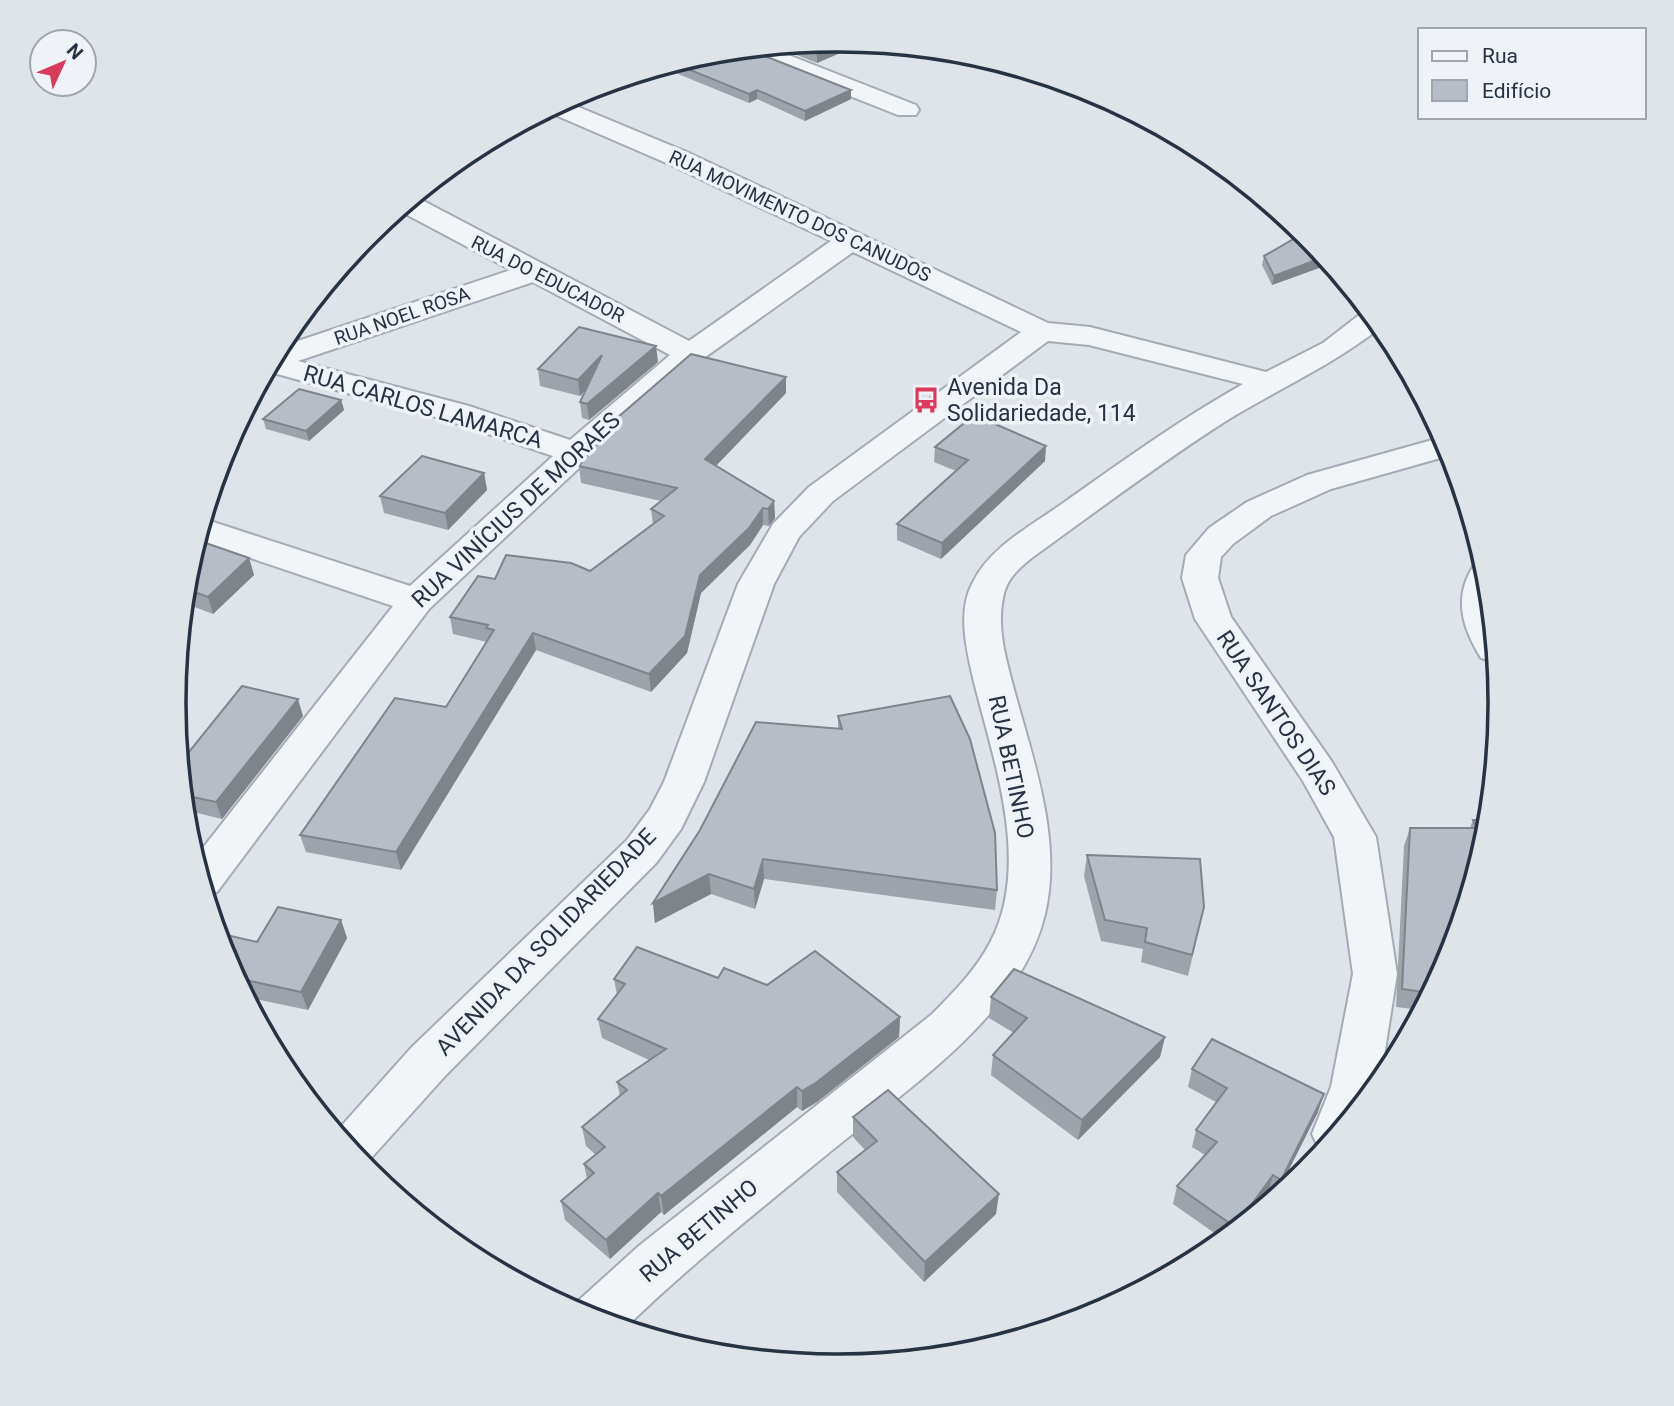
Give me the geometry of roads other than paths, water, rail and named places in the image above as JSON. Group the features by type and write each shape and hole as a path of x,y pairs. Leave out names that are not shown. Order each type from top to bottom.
{"street":[{"path":"770,56 907,110"},
{"name":"RUA MOVIMENTO DOS CANUDOS","path":"568,111 669,154 1042,331"},
{"name":"RUA DO EDUCADOR","path":"414,209 531,273 608,309 690,354"},
{"name":"RUA VINÍCIUS DE MORAES","path":"209,871 416,601 575,453 690,354 850,241"},
{"name":"RUA NOEL ROSA","path":"288,356 531,273"},
{"path":"1042,331 1090,336 1270,382 1334,349 1366,325"},
{"name":"AVENIDA DA SOLIDARIEDADE","path":"357,1142 428,1062 642,851 666,818 684,782 757,584 785,532 821,494 1042,331"},
{"name":"RUA CARLOS LAMARCA","path":"283,364 458,413 575,453"},
{"name":"RUA BETINHO","path":"607,1311 658,1262 947,1028 982,993 1014,943 1026,898 1028,828 983,640 986,600 992,578 1016,554 1083,505 1270,382"},
{"name":"RUA SANTOS DIAS","path":"1349,1104 1356,1087 1375,974 1355,837 1318,772 1213,619 1200,578 1204,555 1221,536 1259,509 1319,482 1436,449"},
{"path":"210,532 416,601"},
{"path":"1477,590 1483,625"}],"place":[{"name":"Avenida Da Solidariedade, 114","path":"926,400"}]}
